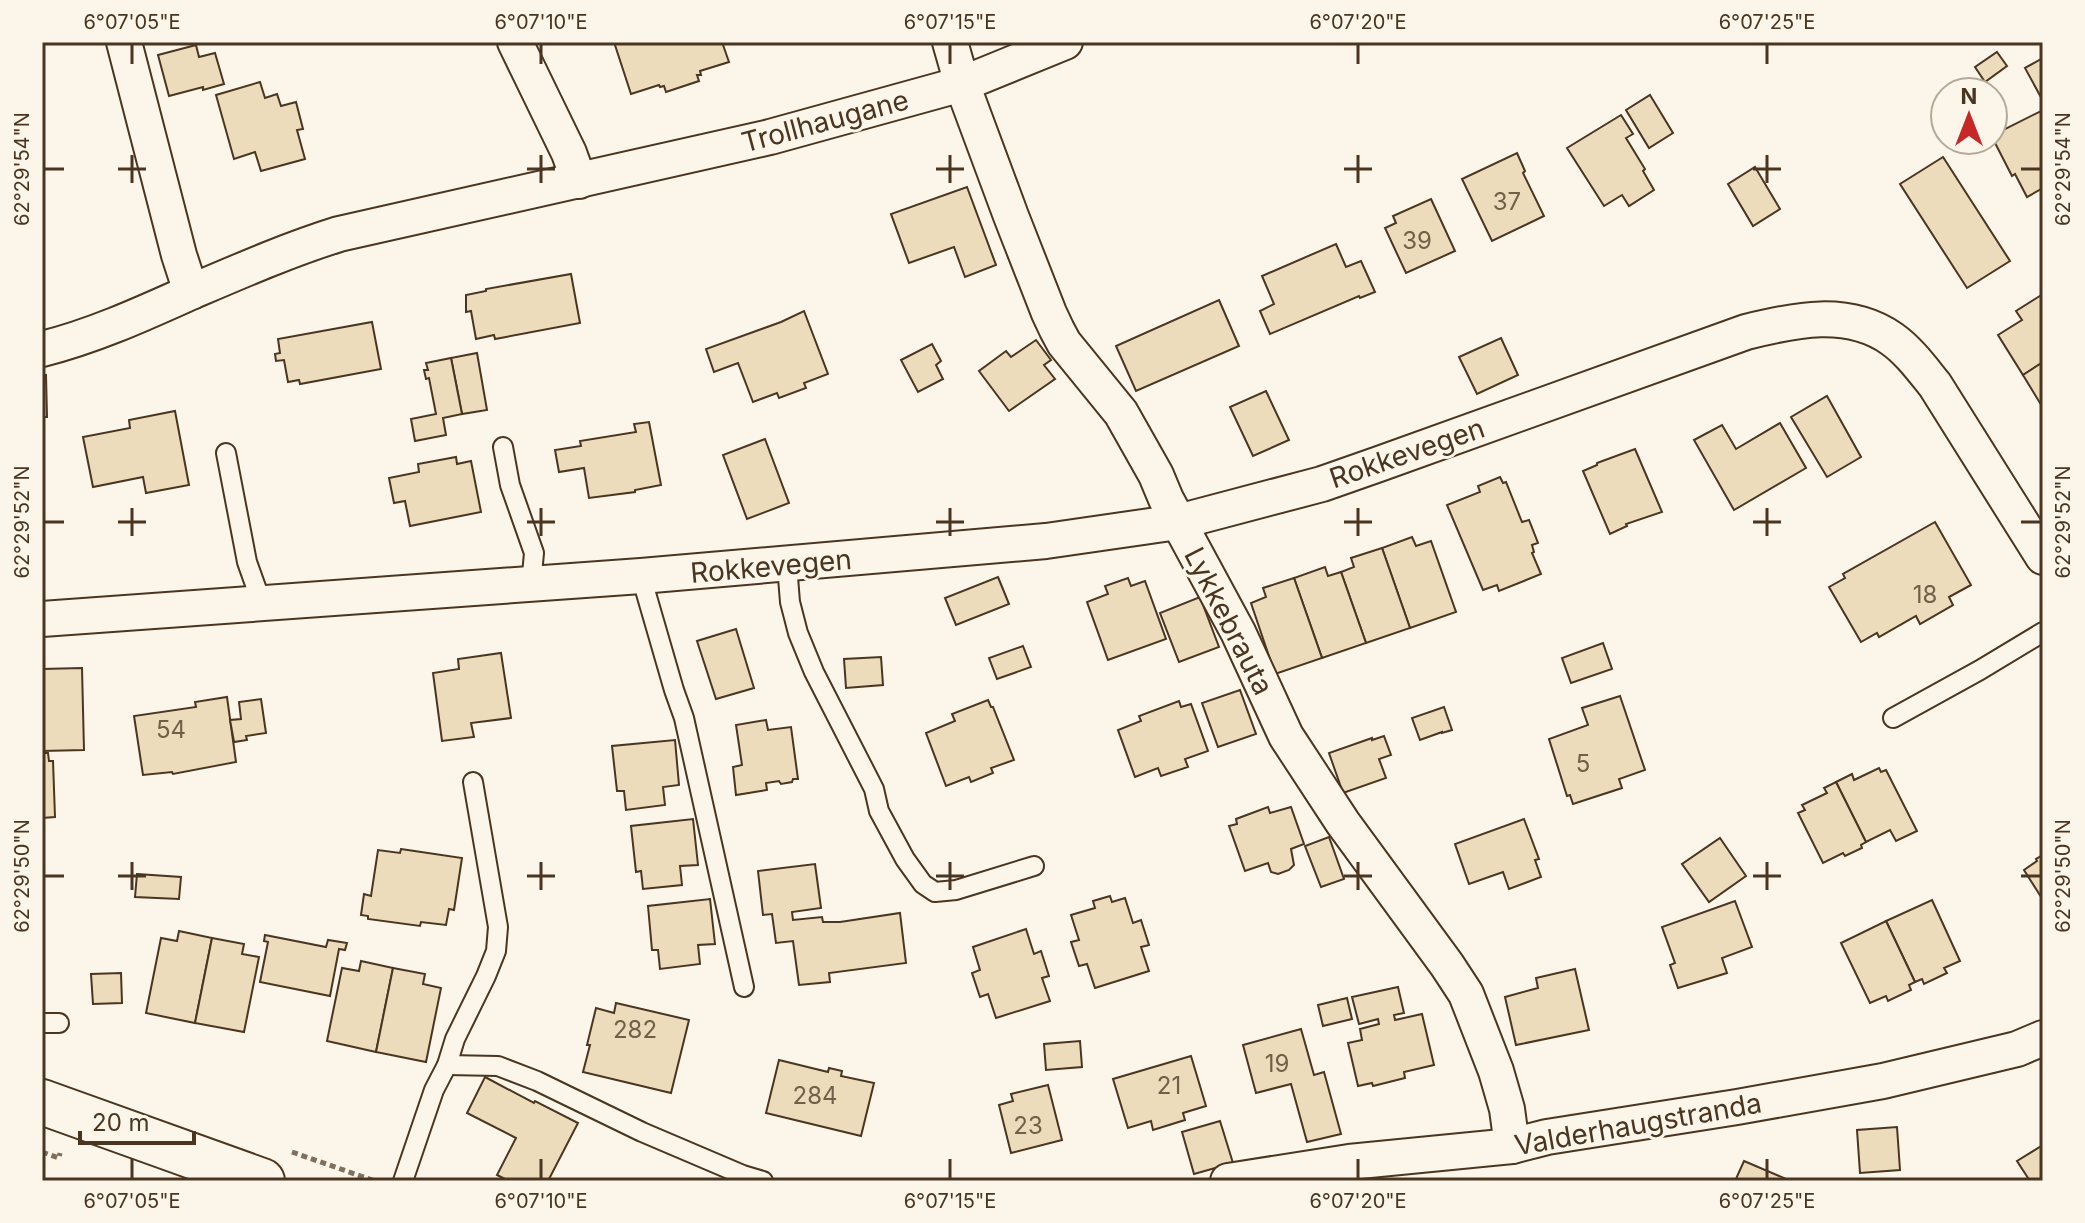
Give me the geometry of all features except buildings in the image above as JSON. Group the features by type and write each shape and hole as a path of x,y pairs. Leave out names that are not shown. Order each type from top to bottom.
{"main road":[{"path":"42,1102 262,1181"}],"street":[{"path":"124,42 191,292"},
{"path":"515,42 579,181"},
{"name":"Lykkebrauta","path":"950,42 962,84 1064,343 1121,413 1238,632 1286,736 1343,823 1466,994 1496,1071 1507,1109 1512,1146"},
{"name":"Trollhaugane","path":"42,349 84,337 289,250 339,234 770,137 962,84 1065,42"},
{"name":"Rokkevegen","path":"42,619 787,565 1046,541 1178,522 1322,484 1746,332 1788,321 1839,319 1866,325 1892,339 1916,361 1935,385 2043,557"},
{"name":"Valderhaugstranda","path":"1228,1181 1349,1162 1512,1146 1547,1137 1737,1107 1883,1081 2017,1049 2043,1038"}],"lane":[{"path":"503,447 510,485 534,553 531,585"},
{"path":"226,453 247,562 262,604"},
{"path":"787,565 790,602 798,633 814,672 874,789 879,811 905,859 923,884 935,892 956,890 1034,866"},
{"path":"641,576 684,718 744,987"},
{"path":"1893,718 2043,632"},
{"path":"403,1181 434,1090 486,976 498,941 473,782"},
{"path":"447,1065 498,1066 537,1081 642,1132 763,1181"}]}
